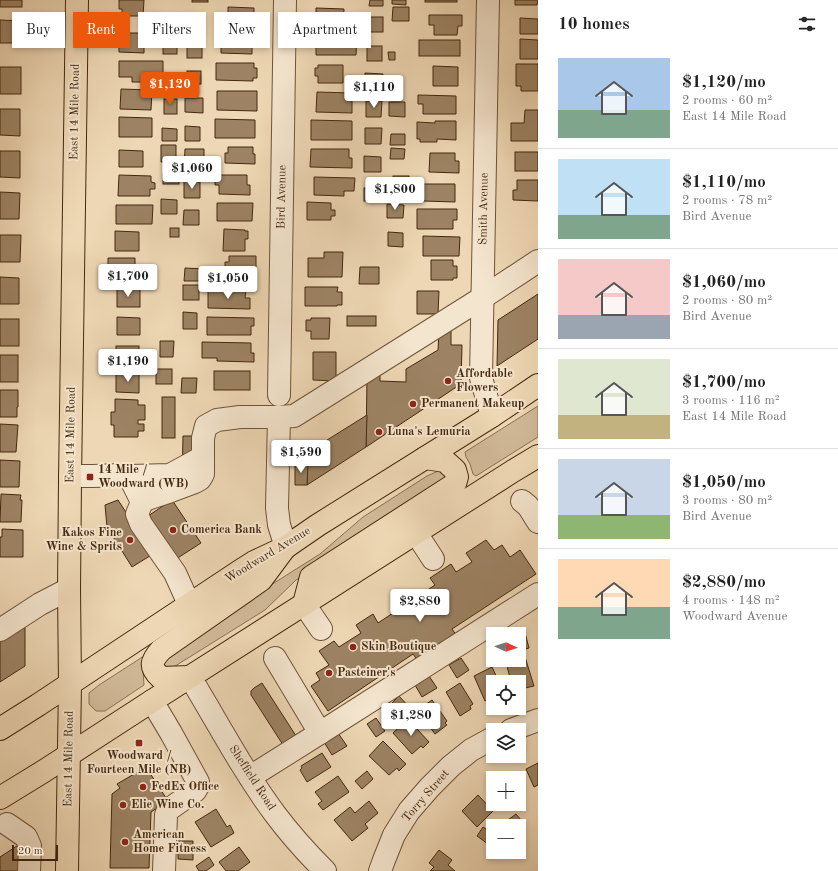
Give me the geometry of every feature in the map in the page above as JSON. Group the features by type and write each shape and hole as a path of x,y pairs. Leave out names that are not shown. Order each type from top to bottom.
{"main road":[{"name":"East 14 Mile Road","path":"67,871 70,684 70,476 77,0"},
{"name":"Woodward Avenue","path":"286,546 538,386"},
{"path":"0,798 538,456"},
{"path":"304,604 312,577 455,484 457,477 455,470 445,461 425,458"},
{"path":"0,729 70,684 195,613 261,580 286,546"},
{"path":"190,677 161,678 155,672 152,665 154,658 195,613"}],"street":[{"name":"Bird Avenue","path":"279,395 285,0"},
{"name":"Smith Avenue","path":"488,0 481,378 492,416"},
{"path":"140,508 147,499 200,479 203,474 203,438 206,426 216,420 240,417 294,416 482,298 538,261"},
{"path":"279,417 277,508 279,525 286,546"},
{"path":"70,476 170,475 203,457"},
{"path":"129,476 140,508 140,524 175,573 195,613"},
{"path":"522,500 528,506 538,522"},
{"path":"416,533 433,559"},
{"path":"0,630 40,604 69,588"},
{"path":"250,777 538,594"},
{"path":"304,604 321,629"},
{"path":"275,658 320,733"},
{"name":"Sheffield Road","path":"190,677 250,777 274,813 291,835 325,871"},
{"path":"152,701 198,782 198,786 195,791 168,810 166,815 164,871"},
{"path":"526,724 538,720"},
{"name":"Torry Street","path":"380,871 394,835 409,811 451,766 471,750 486,742"},
{"path":"7,824 26,837 30,846 30,871"}],"shaded area":[{"path":"538,406 538,437 476,476 473,474 465,452"},
{"path":"438,471 442,471 446,477 438,490 296,580 265,610 172,668 164,667 163,659 179,643 320,554 363,517 427,476"},
{"path":"144,656 144,685 105,711 96,711 89,704 89,693"}],"building":[{"path":"0,0 22,0 22,7 0,7"},
{"path":"119,0 144,0 143,12 138,12 138,16 130,16 130,12 122,12 122,9 119,9"},
{"path":"192,0 208,0 208,2 192,2"},
{"path":"370,0 383,0 383,6 369,6"},
{"path":"392,0 406,0 406,5 392,4"},
{"path":"425,0 457,0 457,2 425,2"},
{"path":"515,0 538,0 537,5 515,5"},
{"path":"228,7 254,8 254,12 228,12"},
{"path":"393,7 409,7 409,21 392,21"},
{"path":"316,8 344,9 344,12 316,12"},
{"path":"429,15 462,15 462,26 458,26 457,35 434,35 434,25 429,25"},
{"path":"371,17 383,17 383,32 371,32"},
{"path":"520,18 538,19 538,34 520,34"},
{"path":"0,20 12,21 12,43 0,43"},
{"path":"130,33 138,33 138,48 144,48 144,53 119,52 119,48 130,48"},
{"path":"520,39 538,40 538,59 520,59"},
{"path":"419,40 460,40 460,56 419,56"},
{"path":"371,46 382,46 382,61 367,61 367,48 371,48"},
{"path":"163,48 177,48 177,54 163,54"},
{"path":"187,48 202,48 202,58 187,58"},
{"path":"221,48 252,48 252,54 221,53"},
{"path":"316,48 356,48 356,55 316,55"},
{"path":"388,52 395,52 395,60 389,60"},
{"path":"119,61 163,61 163,82 132,82 132,77 119,77"},
{"path":"216,63 254,63 254,68 257,68 257,78 253,78 253,81 216,80"},
{"path":"516,64 538,64 538,91 521,91 521,86 516,86"},
{"path":"318,65 343,65 343,83 318,83 318,76 315,76 315,68 318,68"},
{"path":"433,66 458,67 458,86 433,86"},
{"path":"0,67 21,67 21,94 0,94"},
{"path":"187,71 201,71 201,84 187,84"},
{"path":"365,73 383,74 383,86 365,86"},
{"path":"121,89 152,90 151,110 120,109"},
{"path":"217,91 257,91 257,111 217,110"},
{"path":"317,92 352,93 352,113 316,112"},
{"path":"418,95 456,96 456,114 423,114 423,104 418,104"},
{"path":"185,98 203,98 203,113 185,112"},
{"path":"164,99 177,99 177,114 164,114"},
{"path":"366,101 382,101 381,117 366,117"},
{"path":"389,102 405,102 405,117 389,116"},
{"path":"0,109 20,109 20,136 0,135"},
{"path":"525,110 538,110 538,141 511,141 511,123 524,123"},
{"path":"119,117 152,118 152,137 119,137"},
{"path":"215,119 255,120 255,138 215,138"},
{"path":"311,120 352,121 352,140 311,140"},
{"path":"435,121 456,121 456,140 437,139 437,142 420,142 420,139 417,139 417,122 435,123"},
{"path":"185,126 200,127 200,141 185,141"},
{"path":"162,128 177,129 177,141 162,141"},
{"path":"365,128 382,128 381,144 365,144"},
{"path":"391,134 405,134 405,145 390,145"},
{"path":"161,145 176,145 176,163 161,162"},
{"path":"228,147 253,147 255,164 225,163 225,153 228,153"},
{"path":"391,148 405,149 404,159 390,159"},
{"path":"185,149 204,149 204,169 184,169"},
{"path":"311,149 349,149 349,158 352,158 352,168 310,167"},
{"path":"119,150 143,151 143,167 119,167"},
{"path":"0,151 20,151 20,178 0,177"},
{"path":"515,152 538,152 538,171 515,171"},
{"path":"430,153 455,153 455,161 459,161 459,173 429,172"},
{"path":"364,156 381,157 381,172 364,172"},
{"path":"163,174 179,174 179,184 163,184"},
{"path":"119,175 151,176 151,182 155,183 155,189 150,189 150,196 118,196"},
{"path":"215,175 247,175 247,185 250,185 250,195 219,194 219,185 215,185"},
{"path":"393,176 409,176 409,192 393,192"},
{"path":"314,177 355,178 354,191 344,191 344,196 314,195"},
{"path":"517,180 538,180 538,201 513,200 513,190 517,190"},
{"path":"184,181 200,182 200,198 184,198"},
{"path":"423,184 455,184 455,202 423,201"},
{"path":"364,188 380,188 380,201 364,201"},
{"path":"0,192 20,193 19,219 0,219"},
{"path":"161,199 177,200 177,214 161,214"},
{"path":"307,202 331,203 331,210 335,210 335,216 331,216 331,220 307,220"},
{"path":"217,203 253,203 252,221 217,221"},
{"path":"387,204 404,205 403,218 387,218"},
{"path":"116,205 153,205 152,224 116,224"},
{"path":"417,209 457,209 457,220 453,220 453,229 417,229"},
{"path":"184,210 199,210 199,225 183,225"},
{"path":"170,228 179,228 179,237 170,237"},
{"path":"224,229 248,231 248,239 245,239 245,251 223,251"},
{"path":"115,231 139,232 139,251 115,251"},
{"path":"388,232 403,233 403,247 388,246"},
{"path":"0,235 21,235 20,262 0,262"},
{"path":"423,236 460,237 459,256 423,256"},
{"path":"324,252 343,252 342,277 308,277 308,258 324,258"},
{"path":"229,256 256,256 256,275 229,274 229,271 225,271 225,262 229,262"},
{"path":"108,258 135,258 135,279 108,278"},
{"path":"431,260 453,260 453,266 457,266 457,278 453,278 453,280 431,280"},
{"path":"360,267 379,267 379,284 359,284"},
{"path":"185,268 206,269 206,281 184,281"},
{"path":"0,277 19,278 19,304 0,304"},
{"path":"183,285 199,285 199,300 183,300"},
{"path":"305,287 338,287 337,292 342,292 342,305 305,306"},
{"path":"117,289 140,289 140,307 117,307"},
{"path":"208,290 246,290 245,298 250,298 250,309 208,308"},
{"path":"417,291 439,291 438,314 417,314"},
{"path":"538,294 538,339 497,366 498,320"},
{"path":"183,312 197,313 197,329 183,329"},
{"path":"347,316 376,316 376,326 347,326"},
{"path":"117,317 140,318 140,335 117,335"},
{"path":"207,317 254,318 254,326 251,326 251,335 207,335"},
{"path":"311,318 330,318 329,339 311,339 311,331 306,331 306,320 311,320"},
{"path":"0,319 19,319 19,346 0,346"},
{"path":"451,325 451,345 462,345 461,384 366,447 367,377 380,369 380,381 406,382 406,369 438,350 439,332"},
{"path":"160,341 174,341 173,357 160,357"},
{"path":"202,342 251,343 251,353 254,353 254,362 217,361 217,358 202,358"},
{"path":"116,346 139,346 139,363 116,363"},
{"path":"313,352 336,352 336,381 313,380"},
{"path":"0,355 18,355 18,382 0,382"},
{"path":"156,369 172,369 172,384 156,384"},
{"path":"214,371 250,371 250,390 214,390"},
{"path":"116,373 139,373 139,393 116,392"},
{"path":"182,378 197,378 196,393 181,393"},
{"path":"0,390 18,390 17,417 0,417"},
{"path":"162,397 175,397 175,438 162,438"},
{"path":"115,399 138,400 138,405 145,405 145,420 138,420 138,424 144,424 144,431 138,431 138,437 114,437 114,425 111,425 111,412 115,412"},
{"path":"367,415 366,447 307,485 308,452"},
{"path":"0,424 18,425 16,452 0,452"},
{"path":"183,436 194,436 194,476 182,481"},
{"path":"0,460 20,461 19,487 0,487"},
{"path":"295,464 308,464 307,485 295,485"},
{"path":"1,494 21,495 21,522 0,522"},
{"name":"Kakos Fine Wine & Sprits","path":"118,500 153,554 132,567 107,527 105,505"},
{"name":"Comerica Bank","path":"172,500 201,543 173,561 145,518"},
{"path":"2,529 23,530 23,557 0,557 0,537 2,537"},
{"path":"486,540 494,550 502,545 510,557 520,550 536,574 452,629 459,639 420,664 413,654 328,711 311,686 320,680 316,673 329,665 319,651 334,641 339,647 361,633 356,625 373,614 378,623 435,585 430,578 451,564 456,572 472,562 466,553"},
{"path":"25,622 25,666 0,682 0,637"},
{"path":"526,637 529,648 526,649"},
{"path":"461,658 469,670 457,678 449,665"},
{"path":"526,660 534,686 526,688 526,675 509,675 507,667 526,667"},
{"path":"492,667 496,675 486,675 485,701 474,676"},
{"path":"429,676 437,688 422,697 415,685"},
{"path":"262,683 298,739 285,748 251,695 251,691"},
{"path":"460,683 473,704 470,706 471,709 460,716 446,692"},
{"path":"399,696 410,708 403,716 391,704"},
{"path":"432,700 447,721 445,723 447,725 435,734 418,710"},
{"path":"376,718 385,731 376,737 367,724"},
{"path":"408,719 429,742 423,748 421,746 412,754 393,733"},
{"path":"338,733 347,746 332,755 324,742"},
{"path":"383,741 406,764 399,771 397,768 389,775 369,756"},
{"path":"322,753 331,767 307,782 300,770 302,768 301,766"},
{"path":"538,763 538,785 534,787 526,769"},
{"path":"146,767 168,801 151,812 149,868 110,868 112,794 120,788 117,784"},
{"path":"367,771 373,779 362,789 355,781"},
{"path":"338,776 349,792 323,810 318,804 322,801 315,792"},
{"path":"478,795 486,804 486,811 493,811 477,827 462,811"},
{"path":"369,801 378,813 365,824 368,828 352,841 334,820 350,807 355,813"},
{"path":"216,809 227,827 230,825 234,833 211,847 195,822"},
{"path":"516,814 520,819 509,819"},
{"path":"483,827 486,829 486,843 477,836"},
{"path":"178,841 193,841 193,860 178,859"},
{"path":"20,844 20,871 0,871 0,857"},
{"path":"239,847 250,862 238,871 226,871 219,862"},
{"path":"439,850 452,860 448,865 455,871 430,871 434,867 429,863"},
{"path":"209,857 214,865 206,871 199,871 196,866"}],"place":[{"name":"Affordable Flowers","path":"448,381"},
{"name":"Permanent Makeup","path":"413,404"},
{"name":"Luna's Lemuria","path":"379,432"},
{"name":"14 Mile / Woodward (WB)","path":"90,477"},
{"name":"Comerica Bank","path":"173,530"},
{"name":"Kakos Fine Wine & Sprits","path":"130,540"},
{"name":"Skin Boutique","path":"353,647"},
{"name":"Pasteiner's","path":"329,673"},
{"name":"Woodward / Fourteen Mile (NB)","path":"139,743"},
{"name":"FedEx Office","path":"143,787"},
{"name":"Elie Wine Co.","path":"123,805"},
{"name":"American Home Fitness","path":"125,842"}]}
